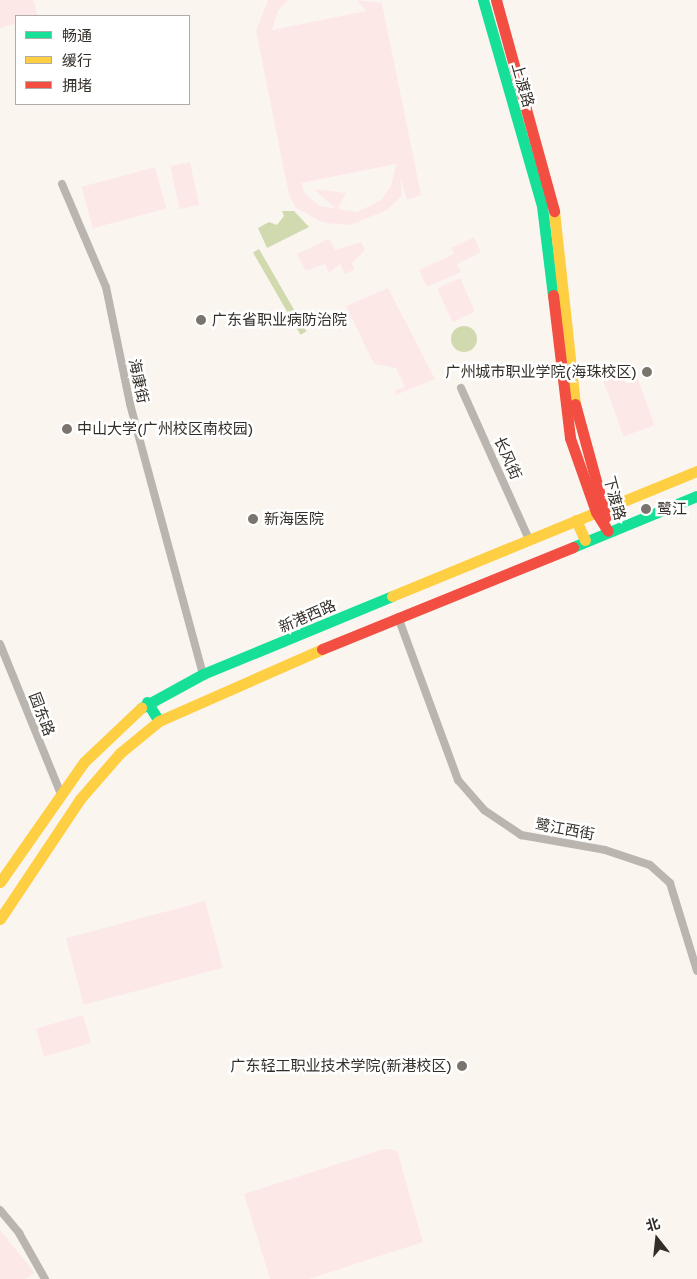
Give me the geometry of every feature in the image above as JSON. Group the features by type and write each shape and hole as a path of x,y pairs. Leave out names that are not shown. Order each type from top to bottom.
{"main road":[{"name":"上渡路","path":"483,0 540,177"},
{"name":"上渡路","path":"496,0 540,177"},
{"name":"下渡路","path":"540,177 557,229 577,418 600,510 608,531"},
{"name":"新港西路","path":"0,882 60,792 102,742 147,702 203,674 697,471"},
{"path":"652,490 661,511"},
{"path":"0,919 3,906 80,798 120,753 159,721 214,693 585,540 697,496"},
{"path":"576,520 585,540"},
{"path":"147,702 159,721"}],"street":[{"name":"海康街","path":"62,184 106,287 136,431 203,674"},
{"name":"长风街","path":"461,388 529,539"},
{"name":"鹭江西街","path":"398,617 458,780 484,810 521,835 605,850 650,865 670,882 697,971"},
{"name":"园东路","path":"0,644 60,792"},
{"path":"0,1210 19,1233 45,1279"}],"shaded area":[{"path":"0,0 33,0 38,15 15,15 15,23 0,28"},
{"path":"268,0 288,0 278,11 272,30 366,11 357,0 382,3 421,195 407,200 400,177 402,196 387,210 350,225 324,223 296,208 289,195 256,31","holes":["396,164 391,186 381,200 357,212 320,206 305,194 301,183"]},
{"path":"190,162 199,205 180,209 170,166"},
{"path":"155,167 166,209 93,228 82,187"},
{"path":"314,189 346,193 337,210"},
{"path":"282,211 294,211 309,227 267,248 258,228 269,222 277,225 284,216"},
{"path":"474,237 481,252 457,264 461,272 427,287 419,270 454,254 451,248"},
{"path":"329,239 335,250 361,242 365,250 352,263 355,269 345,274 340,264 329,273 325,264 306,271 297,254"},
{"path":"259,249 306,331 300,335 253,252"},
{"path":"460,278 475,312 452,322 437,288"},
{"path":"388,288 435,379 396,395 395,390 405,387 396,368 374,364 346,306"},
{"path":"464,326 473,330 477,339 473,348 464,352 455,348 451,339 455,330"},
{"path":"633,366 655,425 624,436 602,377"},
{"path":"205,901 223,968 84,1005 66,938"},
{"path":"83,1015 91,1043 44,1056 36,1029"},
{"path":"384,1149 397,1150 423,1242 309,1279 270,1279 244,1194"},
{"path":"0,1230 35,1273 25,1279 0,1279"}],"traffic: fast":[{"path":"483,0 542,206 553,295"},
{"path":"573,547 697,496"},
{"path":"141,708 203,674 392,596"},
{"path":"147,702 159,721"}],"traffic: slow":[{"path":"554,211 575,404"},
{"path":"392,596 697,471"},
{"path":"576,520 585,540"},
{"path":"0,919 80,799 120,753 159,721 322,649"},
{"path":"0,882 84,762 141,708"}],"traffic: jam":[{"path":"496,0 554,211"},
{"path":"553,295 570,438 596,512 608,531"},
{"path":"575,404 606,517"},
{"path":"322,649 573,547"}],"place":[{"name":"广东省职业病防治院","path":"201,320"},
{"name":"广州城市职业学院(海珠校区)","path":"647,372"},
{"name":"中山大学(广州校区南校园)","path":"67,429"},
{"name":"鹭江","path":"646,509"},
{"name":"新海医院","path":"253,519"},
{"name":"广东轻工职业技术学院(新港校区)","path":"462,1066"}]}
